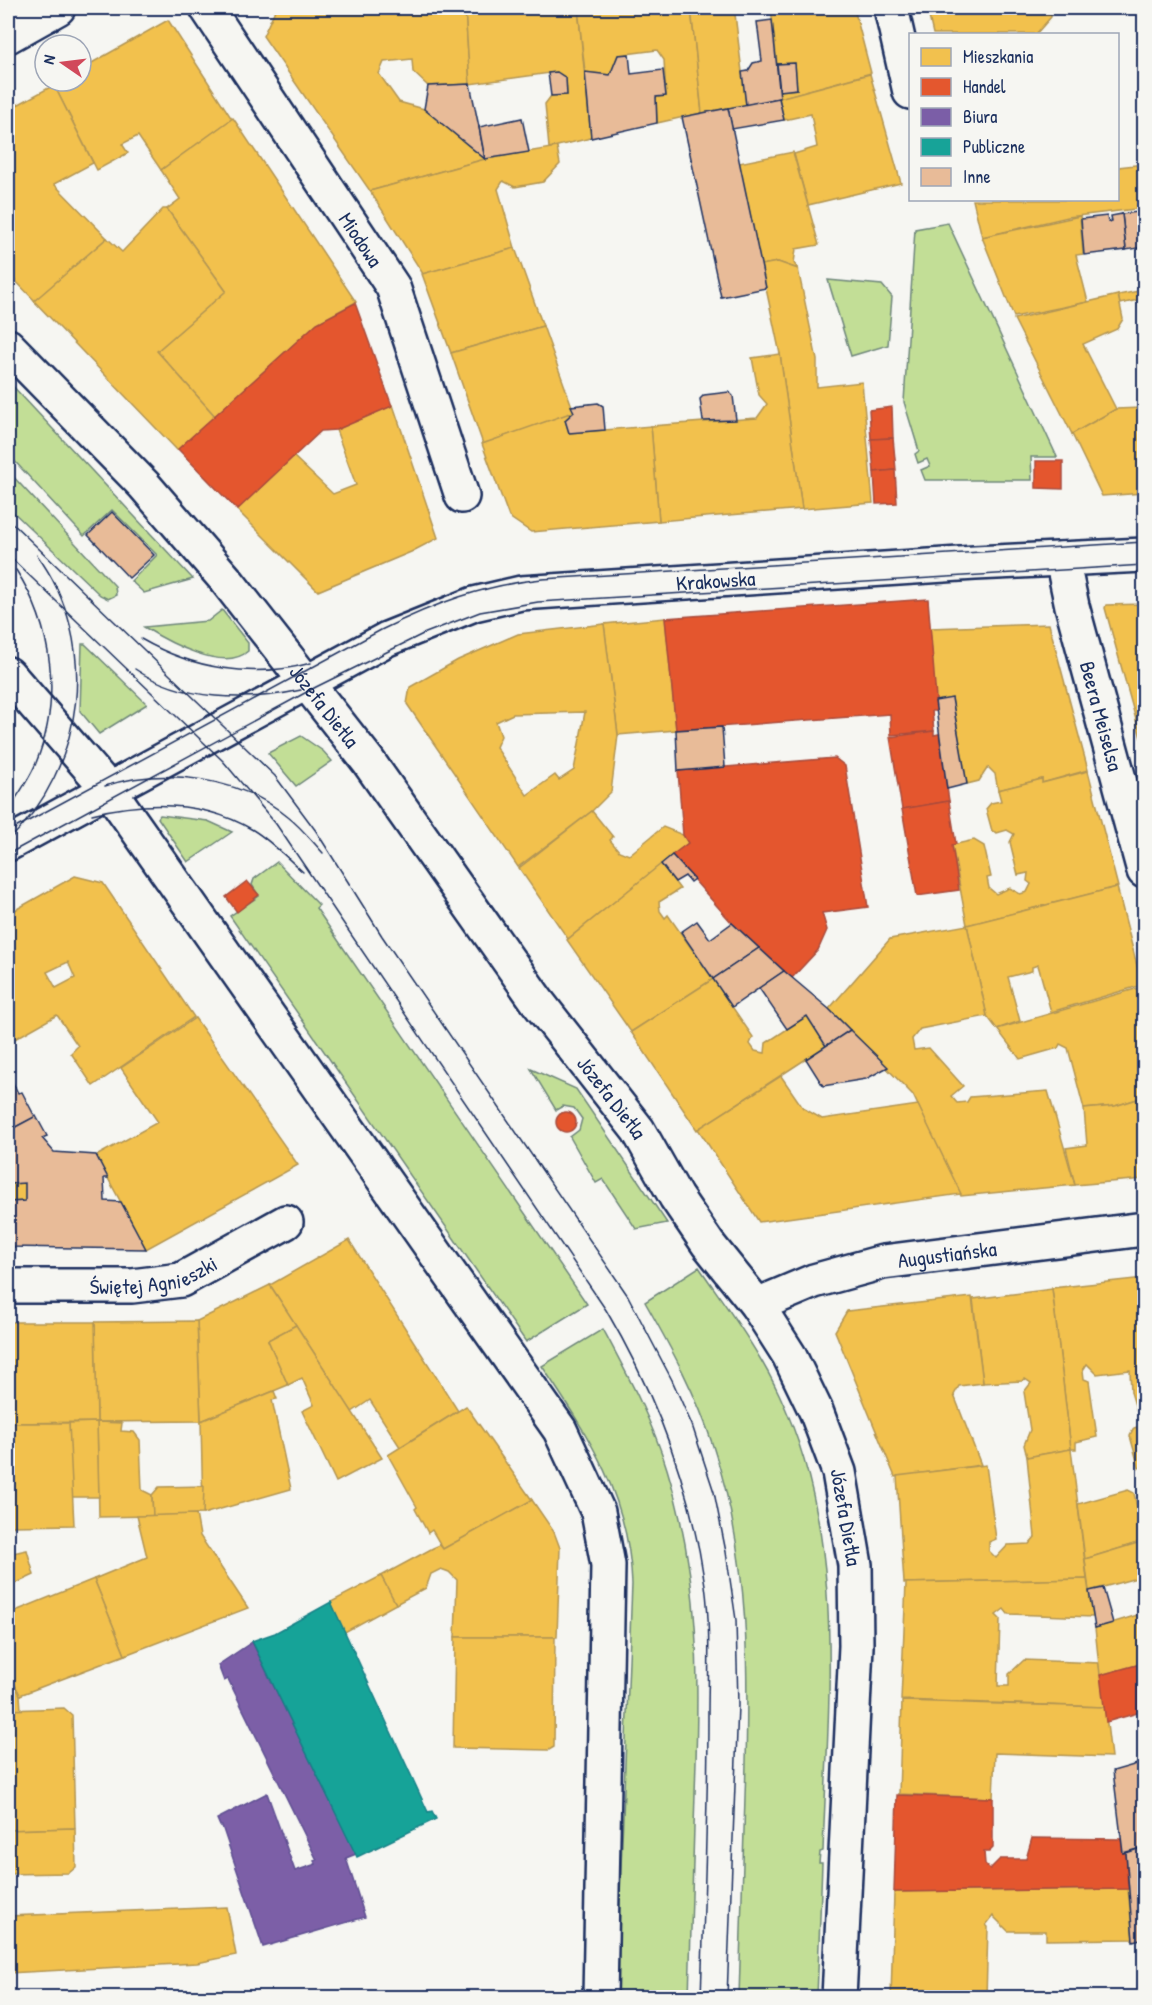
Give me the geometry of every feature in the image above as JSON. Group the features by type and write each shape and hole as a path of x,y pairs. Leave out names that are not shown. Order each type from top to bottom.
{"street":[{"path":"8,36 58,8"},
{"name":"Miodowa","path":"207,8 393,287 462,496"},
{"path":"891,8 909,88"},
{"name":"Józefa Dietla","path":"8,346 144,485 227,581 368,761 537,1001 638,1130 676,1197 708,1244 757,1305 789,1355 816,1411 839,1472 855,1565 856,1646 839,1998"},
{"name":"Krakowska","path":"8,844 110,791 306,681 430,620 474,604 521,593 1144,555"},
{"name":"Beera Meiselsa","path":"1062,559 1144,871"},
{"path":"8,674 110,791 372,1166 523,1375 560,1430 598,1512 608,1565 600,1998"},
{"name":"Świętej Agnieszki","path":"8,1286 132,1286 182,1280 286,1222"},
{"name":"Augustiańska","path":"757,1305 814,1281 883,1262 1144,1229"}],"green space":[{"path":"948,223 1057,457 1031,457 1032,480 925,480 921,470 930,466 927,459 918,463 915,454 919,451 904,402 915,229"},
{"path":"828,280 882,285 892,297 888,345 851,356"},
{"path":"8,381 193,579 144,593 131,581 157,555 112,510 84,536 8,454"},
{"path":"8,471 115,586 116,595 108,599 100,595 8,507"},
{"path":"222,610 248,643 248,651 238,657 225,659 196,653 144,627 208,621"},
{"path":"82,644 85,644 147,704 99,734 80,711"},
{"path":"301,736 323,751 332,761 296,786 268,753"},
{"path":"160,815 208,821 232,832 188,862 158,818"},
{"path":"277,862 319,905 316,908 587,1304 526,1342 230,916 259,896 252,885 254,879"},
{"path":"531,1069 576,1089 667,1223 636,1229 603,1179 596,1183 570,1137 579,1130 582,1119 574,1108 563,1106 556,1110"},
{"path":"699,1267 771,1377 801,1449 815,1505 824,1562 829,1677 823,1851 820,1852 819,1863 822,1863 817,1997 739,1997 747,1708 745,1620 741,1576 735,1532 707,1427 683,1372 645,1302"},
{"path":"603,1329 638,1398 661,1451 678,1510 692,1590 697,1710 689,1997 616,1997 632,1584 629,1552 615,1495 604,1469 542,1366"}],"building: Mieszkania":[{"path":"276,8 465,8 470,84 428,86 413,72 412,59 384,62 379,74 399,102 424,109 485,159 370,191 263,36"},
{"path":"465,8 578,8 591,138 549,148 545,104 551,96 567,95 566,78 557,72 470,84"},
{"path":"578,8 691,8 702,113 657,123 656,97 666,96 664,60 657,50 618,55 610,75 585,72"},
{"path":"691,8 771,8 735,14 746,105 702,113"},
{"path":"771,8 854,8 871,73 780,98 780,91 797,89 795,63 777,64"},
{"path":"927,8 1051,8 1051,17 1037,33 933,33"},
{"path":"168,20 232,119 161,170 138,136 122,144 128,153 97,170 58,93 93,93 93,62"},
{"path":"870,74 901,183 808,205 794,154 817,147 811,114 784,120 779,98"},
{"path":"39,93 58,93 93,163 54,184 107,238 35,301 8,273 8,110"},
{"path":"233,118 356,302 317,323 215,416 157,351 226,291 167,209 180,199 161,170"},
{"path":"557,147 560,164 543,182 515,187 503,181 498,189 515,248 423,274 370,191 485,159"},
{"path":"793,152 819,245 796,249 794,263 798,269 778,262 761,265 739,163"},
{"path":"1144,164 1144,208 1068,217 982,237 973,201 1119,201 1119,167"},
{"path":"163,209 167,209 226,291 157,351 215,416 177,450 34,301 107,238 122,252"},
{"path":"1080,216 1083,254 1076,255 1088,302 1014,317 982,237"},
{"path":"515,248 543,326 451,353 422,274"},
{"path":"778,262 798,269 817,360 817,387 862,382 873,503 802,509 780,354 761,265"},
{"path":"1144,290 1144,330 1138,300 1120,304 1118,295"},
{"path":"1118,295 1123,319 1117,329 1083,344 1116,409 1072,434 1014,319"},
{"path":"543,326 574,412 483,444 451,353"},
{"path":"780,354 802,509 659,521 651,426 757,418 767,404 759,395 752,358"},
{"path":"393,405 438,538 411,552 318,591 237,510 293,456 333,494 356,485 336,430"},
{"path":"1116,409 1144,409 1144,493 1102,496 1072,434"},
{"path":"573,412 565,420 569,433 651,426 659,521 531,532 509,517 482,444"},
{"path":"1144,604 1144,738 1141,738 1105,608 1106,605"},
{"path":"665,618 676,730 618,735 604,624"},
{"path":"604,624 618,735 611,792 592,811 518,867 407,704 410,687 458,660 518,634","holes":["585,712 574,770 559,780 555,775 527,795 496,747 501,736 496,722 513,714"]},
{"path":"1049,624 1088,770 1042,783 1042,779 998,790 995,774 988,767 979,781 967,784 952,698 935,701 930,628"},
{"path":"1088,771 1118,887 967,925 952,845 974,840 984,846 991,877 987,878 989,888 996,894 1010,888 1020,894 1027,892 1031,884 1027,881 1028,873 1018,875 1010,842 1014,834 1007,830 997,833 992,831 986,809 991,803 1001,801 998,790 1042,779 1042,783"},
{"path":"592,811 613,837 610,840 619,851 629,855 663,827 683,835 688,843 568,939 519,868"},
{"path":"661,864 680,889 659,902 660,911 665,918 668,915 713,979 631,1032 567,940"},
{"path":"75,876 103,883 194,1017 93,1086 71,1053 78,1046 57,1015 13,1040 10,1035 8,1036 8,914","holes":["68,962 75,978 56,988 47,972"]},
{"path":"1117,887 1142,985 1051,1012 1038,965 1032,967 1032,971 1008,977 1020,1021 997,1029 987,1016 967,925"},
{"path":"967,925 987,1016 920,1029 912,1039 914,1050 929,1048 963,1086 951,1096 957,1103 967,1102 970,1097 1048,1091 1075,1185 961,1196 913,1095 829,1009 890,939"},
{"path":"713,979 753,1037 750,1044 755,1051 765,1053 766,1043 807,1016 826,1046 697,1130 631,1032"},
{"path":"1142,987 1144,1097 1115,1106 1084,1109 1068,1048 1060,1044 1058,1048 1020,1059 997,1029"},
{"path":"195,1018 298,1165 146,1249 96,1156 158,1122 121,1068"},
{"path":"781,1076 803,1108 822,1119 918,1105 961,1194 759,1222 698,1129"},
{"path":"1144,1097 1144,1179 1075,1185 1066,1148 1087,1145 1084,1109 1115,1106"},
{"path":"8,1167 10,1184 25,1183 25,1201 9,1202 8,1246"},
{"path":"349,1240 458,1411 400,1447 370,1400 352,1412 270,1285"},
{"path":"1144,1278 1144,1413 1138,1415 1131,1392 1130,1370 1097,1374 1087,1364 1083,1370 1084,1379 1089,1381 1097,1437 1076,1442 1076,1449 1071,1449 1052,1288"},
{"path":"270,1285 296,1325 268,1340 288,1385 201,1421 197,1321"},
{"path":"1052,1289 1071,1449 1027,1457 1024,1445 1030,1430 1024,1392 1031,1383 1025,1379 983,1383 973,1299"},
{"path":"972,1297 983,1383 959,1386 954,1395 981,1465 895,1477 835,1331 847,1311"},
{"path":"197,1321 201,1421 97,1422 95,1322"},
{"path":"8,1322 95,1322 97,1422 8,1423"},
{"path":"296,1325 382,1458 336,1482 302,1411 314,1405 302,1378 288,1385 268,1340"},
{"path":"274,1391 277,1399 272,1400 291,1489 203,1514 201,1421"},
{"path":"466,1406 532,1500 443,1549 432,1530 428,1533 415,1509 417,1507 388,1455"},
{"path":"1144,1413 1144,1467 1139,1468 1130,1436 1134,1428 1141,1426 1138,1415"},
{"path":"97,1422 122,1423 121,1431 134,1432 140,1440 142,1490 152,1495 153,1516 99,1517"},
{"path":"97,1422 99,1497 70,1497 69,1423"},
{"path":"8,1423 69,1423 74,1525 13,1526 8,1537"},
{"path":"1071,1449 1087,1579 904,1583 897,1476 986,1465 996,1539 989,1542 989,1551 996,1558 1008,1545 1029,1544 1035,1537 1027,1457"},
{"path":"204,1486 203,1514 153,1516 152,1495 159,1487"},
{"path":"1128,1490 1134,1493 1137,1507 1144,1505 1144,1541 1085,1559 1078,1504"},
{"path":"532,1500 554,1532 560,1548 557,1637 455,1637 457,1580 449,1572 441,1569 431,1574 426,1588 396,1604 381,1576 433,1548 440,1545 443,1549"},
{"path":"196,1514 200,1536 248,1608 125,1655 94,1579 147,1557 137,1516"},
{"path":"1144,1541 1144,1576 1089,1591 1085,1559"},
{"path":"27,1550 34,1575 8,1587 8,1554"},
{"path":"381,1576 396,1604 343,1633 331,1602"},
{"path":"94,1579 125,1655 20,1695 8,1671 8,1614"},
{"path":"1087,1579 1093,1617 1008,1614 1004,1609 996,1615 1000,1619 998,1686 1009,1686 1009,1674 1024,1660 1099,1663 1105,1707 901,1700 906,1583"},
{"path":"1144,1613 1144,1663 1100,1675 1095,1628"},
{"path":"455,1637 555,1637 554,1747 549,1750 453,1748"},
{"path":"8,1671 20,1695 21,1710 8,1710"},
{"path":"902,1701 1105,1707 1111,1757 995,1753 993,1798 899,1794"},
{"path":"64,1708 72,1715 75,1828 8,1830 8,1710"},
{"path":"75,1828 76,1867 69,1873 8,1874 8,1830"},
{"path":"1128,1889 1133,1939 1046,1940 1046,1931 1008,1931 993,1916 986,1925 988,1927 986,1998 891,1998 894,1892"},
{"path":"227,1907 236,1955 197,1963 8,1973 8,1916"},
{"path":"1047,1996 1089,1996 1089,1998"}],"building: Handel":[{"path":"355,303 392,406 336,430 321,431 237,510 178,449 317,323"},
{"path":"892,407 893,438 871,439 869,410"},
{"path":"893,438 896,470 874,472 871,439"},
{"path":"1036,461 1063,461 1063,489 1036,488"},
{"path":"895,470 897,503 876,504 874,472"},
{"path":"928,599 937,711 932,711 934,731 891,735 890,714 676,730 665,618"},
{"path":"934,731 934,735 939,734 949,801 902,809 890,737"},
{"path":"835,758 845,766 868,907 822,913 827,930 818,950 792,978 732,923 672,855 688,843 683,835 678,771"},
{"path":"949,801 956,844 952,845 959,890 917,896 902,809"},
{"path":"247,881 259,895 237,912 226,897"},
{"path":"562,1112 570,1112 576,1118 576,1126 570,1132 562,1132 556,1126 556,1118"},
{"path":"1144,1663 1144,1716 1141,1712 1106,1722 1100,1675"},
{"path":"897,1795 993,1798 993,1848 989,1852 984,1852 985,1864 990,1869 1000,1859 1026,1859 1032,1838 1121,1839 1123,1853 1126,1853 1128,1889 894,1892"}],"building: Biura":[{"path":"252,1642 356,1854 346,1858 365,1917 263,1947 222,1826 217,1819 267,1793 295,1871 316,1864 314,1861 317,1860 228,1679 224,1681 218,1665"}],"building: Publiczne":[{"path":"331,1602 428,1812 432,1811 436,1819 357,1857 252,1641 275,1633"}],"building: Inne":[{"path":"772,20 780,98 746,105 742,72 748,71 753,63 762,61 757,22"},
{"path":"629,54 631,74 663,70 666,96 656,97 657,123 591,138 585,72 610,75 618,55"},
{"path":"795,63 797,89 780,91 777,64"},
{"path":"557,72 566,78 567,95 551,96 548,73"},
{"path":"470,84 485,159 424,109 428,86"},
{"path":"779,98 784,120 732,129 728,108"},
{"path":"728,108 766,288 721,297 682,117"},
{"path":"522,118 529,152 485,159 479,127"},
{"path":"1138,212 1138,217 1144,218 1144,247 1126,250 1122,214"},
{"path":"1122,214 1126,250 1084,255 1081,219 1107,216 1108,222 1112,221 1111,216"},
{"path":"729,392 733,396 736,420 703,421 700,399 704,395"},
{"path":"598,403 603,406 605,430 569,433 565,420 574,412 571,406"},
{"path":"112,512 154,555 129,578 88,535"},
{"path":"952,698 967,784 947,789 935,701"},
{"path":"722,727 725,767 678,771 676,730"},
{"path":"672,855 694,879 690,882 685,876 675,882 661,864"},
{"path":"697,921 710,939 732,923 759,948 713,979 681,932"},
{"path":"759,948 784,971 732,1007 713,979"},
{"path":"784,971 850,1030 826,1046 807,1016 787,1029 759,988"},
{"path":"850,1030 888,1067 866,1079 823,1086 806,1059"},
{"path":"8,1073 18,1093 22,1092 35,1117 8,1131"},
{"path":"36,1116 47,1136 42,1138 54,1152 96,1155 108,1178 104,1178 105,1201 121,1202 146,1249 8,1247 9,1202 25,1201 25,1183 10,1184 8,1131"},
{"path":"1103,1588 1113,1623 1095,1628 1089,1591"},
{"path":"1144,1762 1144,1847 1123,1853 1113,1771"},
{"path":"1144,1847 1144,1938 1133,1941 1126,1853"}],"tram line":[{"path":"8,519 275,776 316,831 382,936 628,1296 672,1380 692,1425 714,1492 736,1620 738,1705 727,1998"},
{"path":"8,832 381,630 440,604 479,591 542,579 1144,542"},
{"path":"8,555 223,761 276,824 606,1310 641,1375 681,1477 699,1549 707,1602 709,1651 707,1787 701,1998"},
{"path":"8,841 34,811 54,778 68,741 75,703 76,664 70,626 57,589 37,555"},
{"path":"8,854 316,687 423,634 480,612 538,602 1144,565"},
{"path":"8,810 36,763 44,739 51,689 50,664 38,615 29,592 16,570"},
{"path":"141,639 181,658 224,668 267,670 311,663"},
{"path":"135,669 153,680 173,687 215,696 259,696 301,690"},
{"path":"105,786 151,777 200,779 224,785 269,803 293,821 323,853"},
{"path":"92,814 154,806 174,806 215,813 260,834 303,872"}]}
